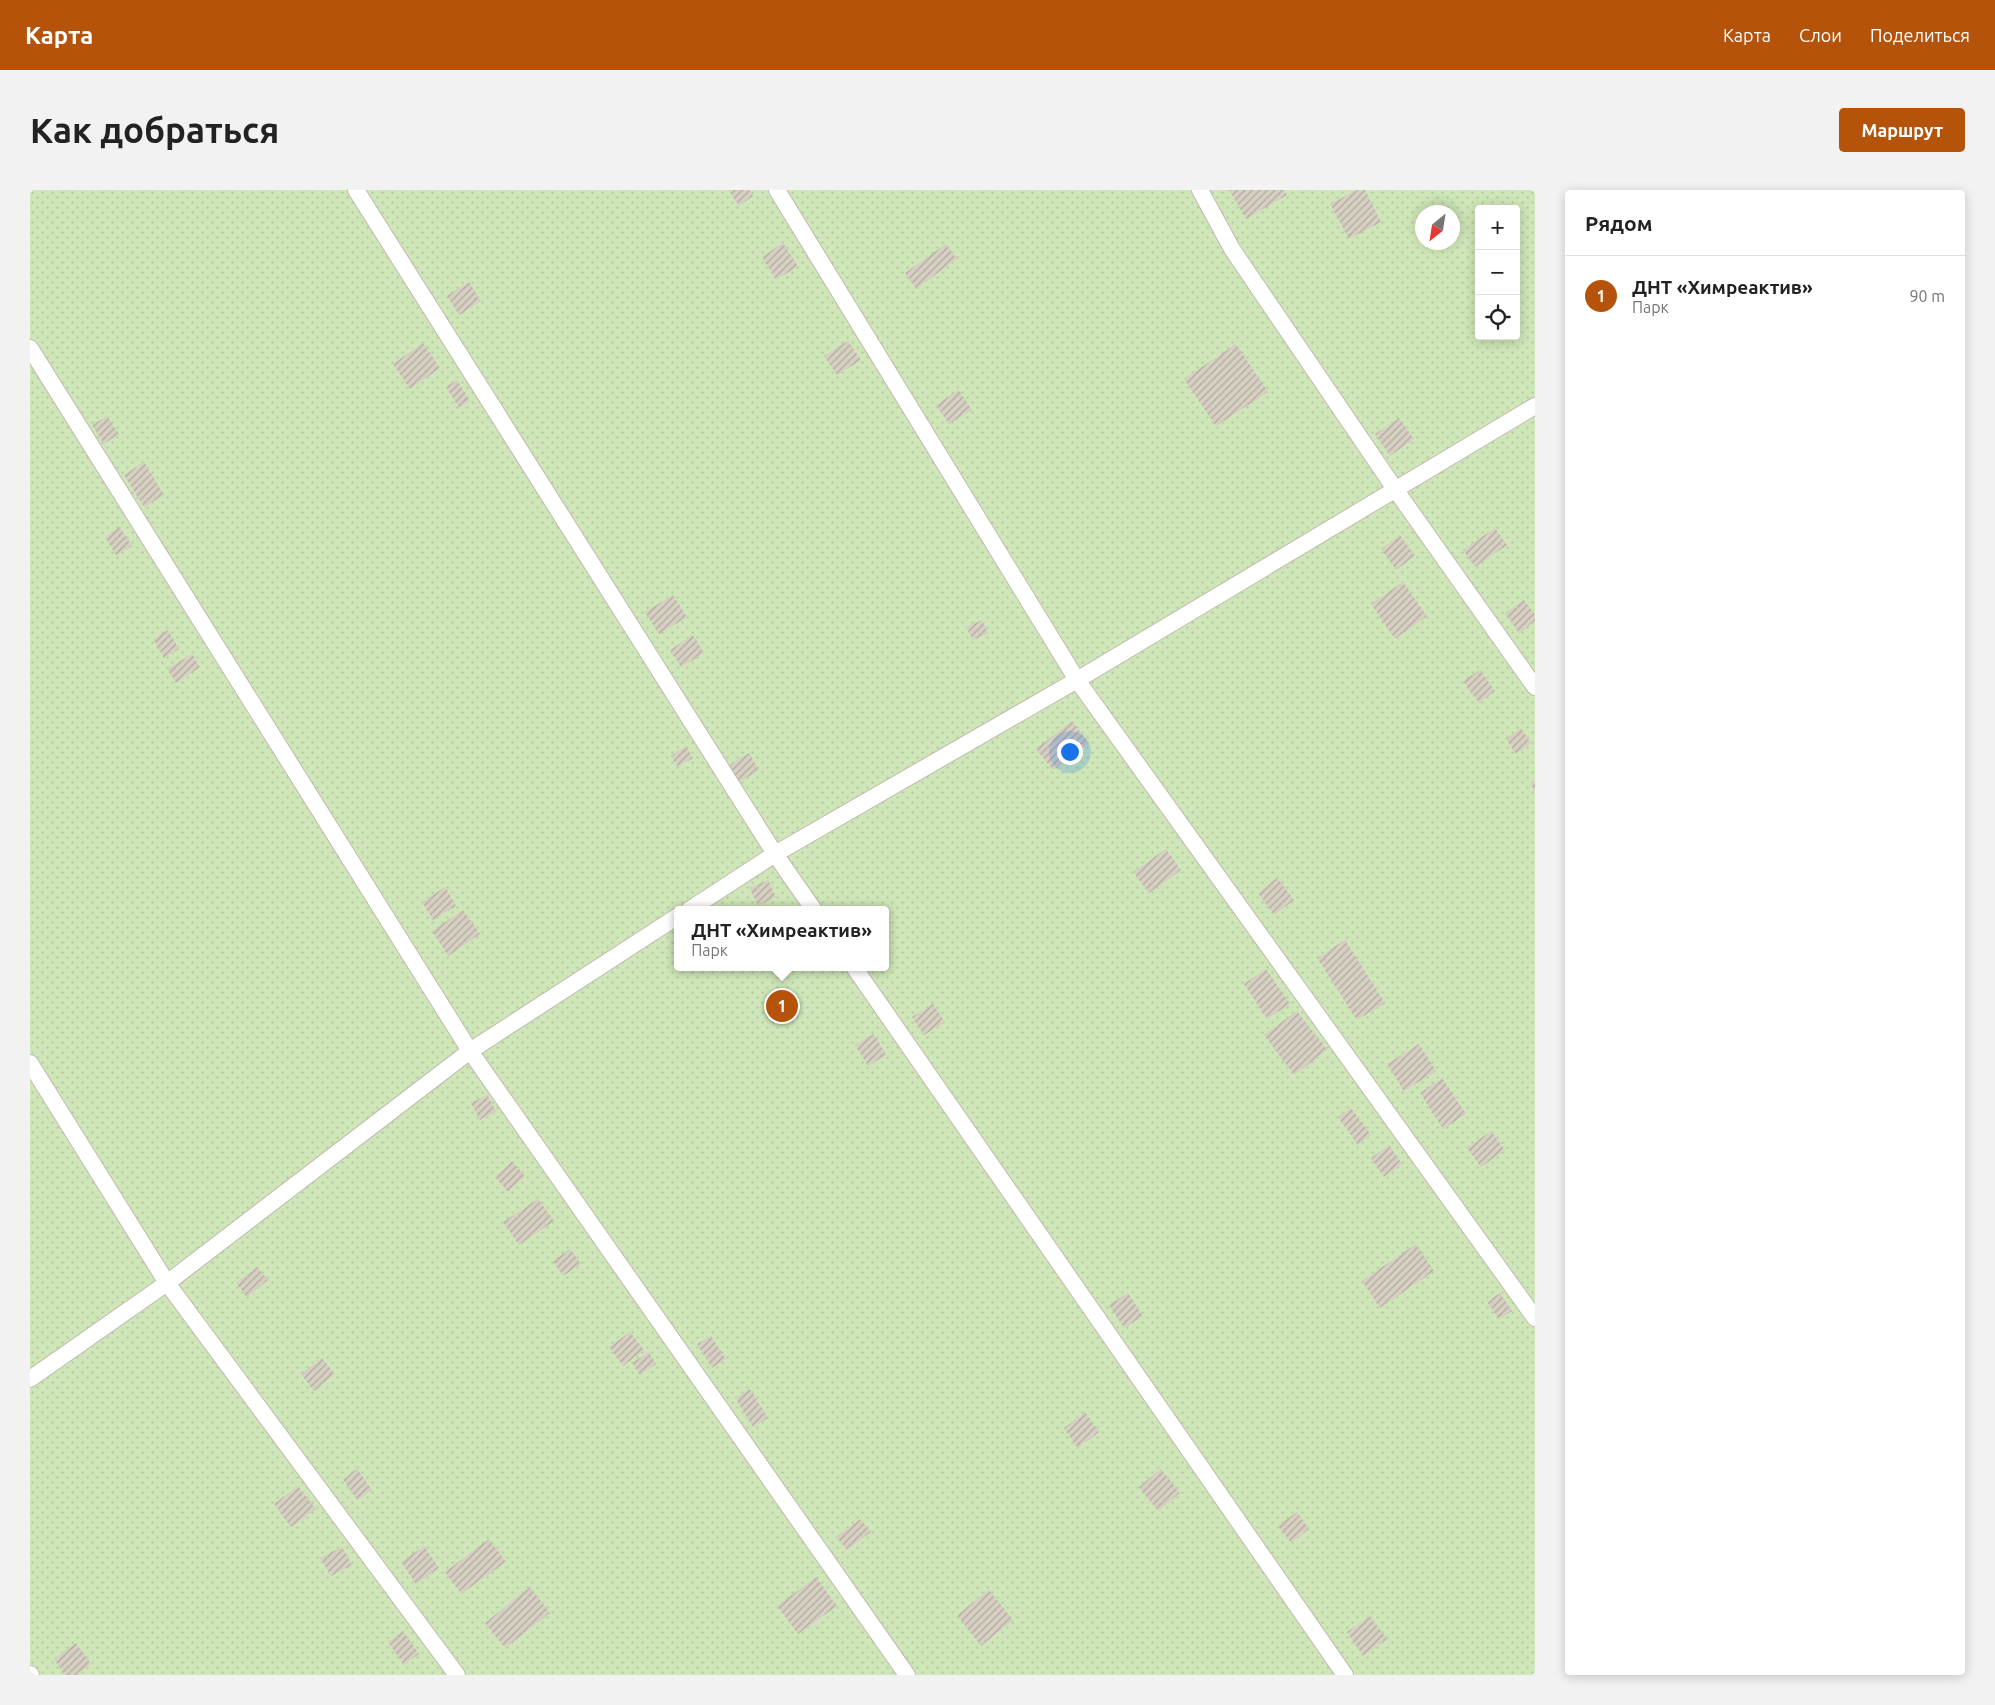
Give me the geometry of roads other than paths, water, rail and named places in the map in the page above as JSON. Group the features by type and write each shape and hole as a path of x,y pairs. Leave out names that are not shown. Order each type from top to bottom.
{"lane":[{"path":"356,190 775,854 811,906"},
{"path":"777,190 1077,680 1535,1318"},
{"path":"1200,190 1232,249 1395,488 1535,687"},
{"path":"30,348 470,1051 907,1675"},
{"path":"695,906 775,854 1077,680 1395,488 1535,406"},
{"path":"30,1379 167,1283 470,1051 674,919"},
{"path":"857,971 1345,1675"},
{"path":"30,1063 167,1283 457,1675"}],"place":[{"name":"ДНТ «Химреактив»","path":"782,1006"}]}
